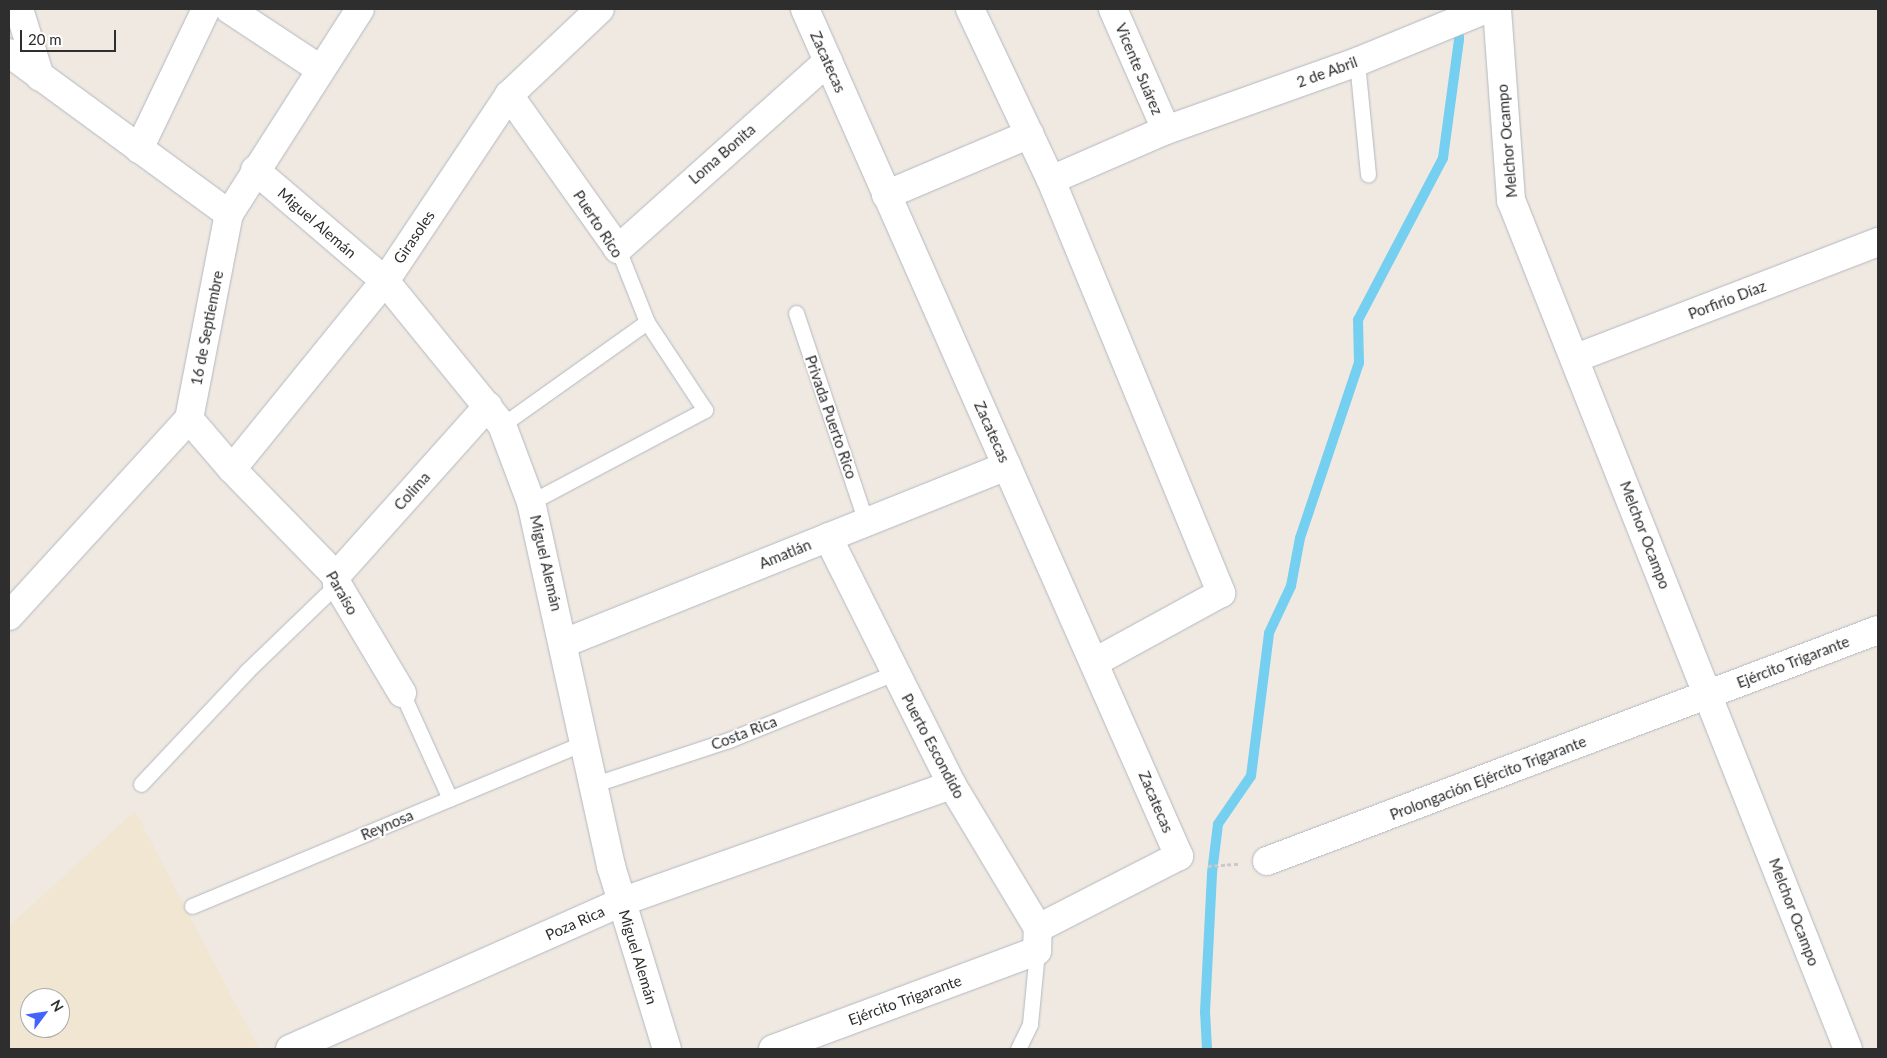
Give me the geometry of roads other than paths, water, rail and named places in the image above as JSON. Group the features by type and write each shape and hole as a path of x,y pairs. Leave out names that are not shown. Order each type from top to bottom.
{"street":[{"path":"19,9 40,77"},
{"path":"139,149 206,9"},
{"path":"229,9 320,69"},
{"name":"16 de Septiembre","path":"189,419 229,214 360,9"},
{"name":"Girasoles","path":"232,469 385,281 509,95 600,9"},
{"name":"Zacatecas","path":"804,9 1095,662 1190,861"},
{"path":"970,9 1051,180 1221,593 1095,662"},
{"name":"Vicente Suárez","path":"1113,9 1166,130"},
{"name":"2 de Abril","path":"1051,180 1166,130 1357,62 1420,34 1488,10"},
{"name":"Melchor Ocampo","path":"1488,10 1511,200 1576,358 1848,1049"},
{"path":"9,53 229,214"},
{"name":"Loma Bonita","path":"618,249 828,60"},
{"name":"Puerto Rico","path":"509,95 618,249"},
{"path":"886,195 1030,134"},
{"name":"Miguel Alemán","path":"256,170 385,281 495,415 532,502 564,643 582,744 592,785 621,902 667,1049"},
{"name":"Porfirio Díaz","path":"1576,358 1878,242"},
{"name":"Colima","path":"337,580 495,415"},
{"path":"9,616 189,419"},
{"name":"Paraíso","path":"189,419 232,469 337,580 402,693"},
{"name":"Amatlán","path":"564,643 1007,466"},
{"name":"Puerto Escondido","path":"828,537 894,674 952,785 1038,939"},
{"name":"Ejército Trigarante","path":"1708,695 1878,630"},
{"name":"Prolongación Ejército Trigarante","path":"1267,861 1708,695"},
{"name":"Poza Rica","path":"290,1049 621,902 952,785"},
{"name":"Ejército Trigarante","path":"773,1049 1038,939 1190,861"}],"lane":[{"path":"1357,62 1368,174"},
{"name":"Puerto Rico","path":"532,502 705,410 647,322 618,249"},
{"name":"Privada Puerto Rico","path":"796,313 866,522"},
{"path":"495,415 647,322"},
{"path":"141,784 246,672 337,580"},
{"name":"Costa Rica","path":"592,785 729,740 894,674"},
{"name":"Paraíso","path":"402,693 450,798"},
{"name":"Reynosa","path":"192,906 582,744"},
{"path":"1018,1049 1030,1024 1038,939"}],"waterway":[{"path":"1207,1049 1205,1012 1212,873 1218,824 1251,776 1269,633 1291,586 1300,538 1359,363 1358,320 1443,158 1459,39 1458,23"}]}
